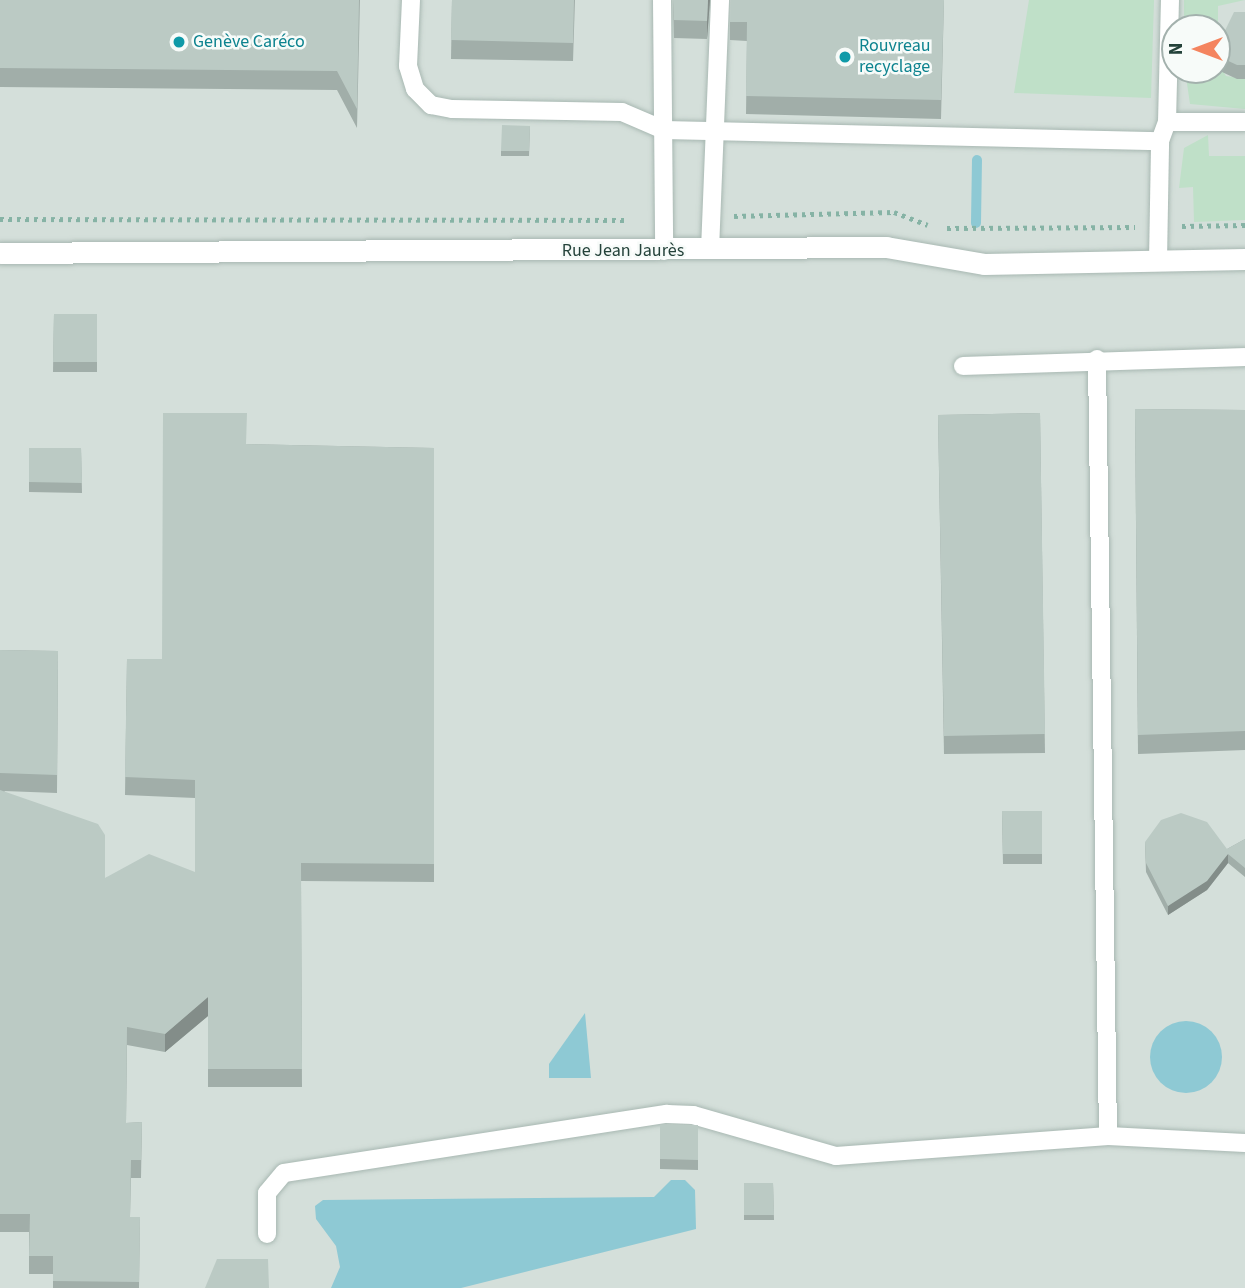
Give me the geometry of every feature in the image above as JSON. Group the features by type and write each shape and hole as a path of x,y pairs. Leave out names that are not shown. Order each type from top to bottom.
{"street":[{"name":"Rue Jean Jaurès","path":"0,253 664,251 886,247 984,264 1245,259"}],"lane":[{"path":"411,0 408,66 415,89 431,105 622,112 664,130 1160,141"},
{"path":"662,0 664,251"},
{"path":"710,250 720,0"},
{"path":"1158,261 1160,141 1167,122 1170,0"},
{"path":"1167,122 1245,122"},
{"path":"963,366 1097,359 1245,357"},
{"path":"1097,359 1108,1136"},
{"path":"267,1234 267,1193 284,1173 667,1115 694,1115 836,1156 1108,1136 1245,1143"}],"shaded area":[{"path":"0,0 1245,0 1245,1288 0,1288"}],"green space":[{"path":"1029,0 1154,0 1151,98 1014,93"},
{"path":"1184,0 1245,0 1218,6 1218,14 1184,14"},
{"path":"1231,77 1245,79 1245,109 1190,104 1187,84 1231,84"},
{"path":"1208,135 1209,156 1245,156 1245,220 1194,222 1193,187 1179,188 1184,148"}],"water":[{"path":"585,1013 591,1078 549,1078 549,1064"},
{"path":"1186,1021 1200,1024 1212,1031 1219,1043 1222,1057 1219,1071 1212,1083 1200,1090 1186,1093 1172,1090 1160,1083 1153,1071 1150,1057 1153,1043 1160,1031 1172,1024"},
{"path":"671,1180 685,1180 695,1190 696,1229 461,1288 331,1288 340,1267 336,1246 316,1219 315,1206 323,1200 654,1197"}],"building":[{"name":"Genève Caréco","path":"0,0 359,0 357,109 337,71 0,68"},
{"path":"452,0 574,0 573,43 451,40"},
{"path":"673,0 708,0 707,21 674,20"},
{"name":"Rouvreau recyclage","path":"731,0 944,0 941,100 746,96 747,22 730,22"},
{"path":"1234,12 1245,12 1245,65 1231,62 1231,18"},
{"path":"502,125 530,126 529,151 501,151"},
{"path":"54,314 97,314 97,362 53,362"},
{"path":"1135,409 1245,410 1245,731 1138,735"},
{"path":"163,413 247,413 246,444 434,448 434,864 301,863 302,1069 208,1069 208,997 165,1034 127,1027 126,1123 142,1122 141,1160 131,1160 130,1217 140,1217 139,1282 53,1281 53,1256 29,1256 30,1214 0,1214 0,790 98,824 105,835 105,878 149,854 195,872 195,780 125,777 127,659 162,659"},
{"path":"1040,413 1045,734 944,736 938,415"},
{"path":"29,448 81,448 82,483 29,482"},
{"path":"0,650 58,651 57,775 0,773"},
{"path":"1002,811 1042,811 1042,854 1003,854"},
{"path":"1181,813 1207,822 1227,849 1245,839 1245,868 1228,854 1207,881 1168,906 1146,863 1145,842 1161,820"},
{"path":"660,1125 698,1125 698,1160 660,1159"},
{"path":"744,1183 773,1183 774,1215 744,1215"},
{"path":"217,1259 268,1259 269,1288 205,1288"}],"waterway":[{"path":"976,223 977,160"}],"place":[{"name":"Genève Caréco","path":"179,42"},
{"name":"Rouvreau recyclage","path":"845,57"}]}
